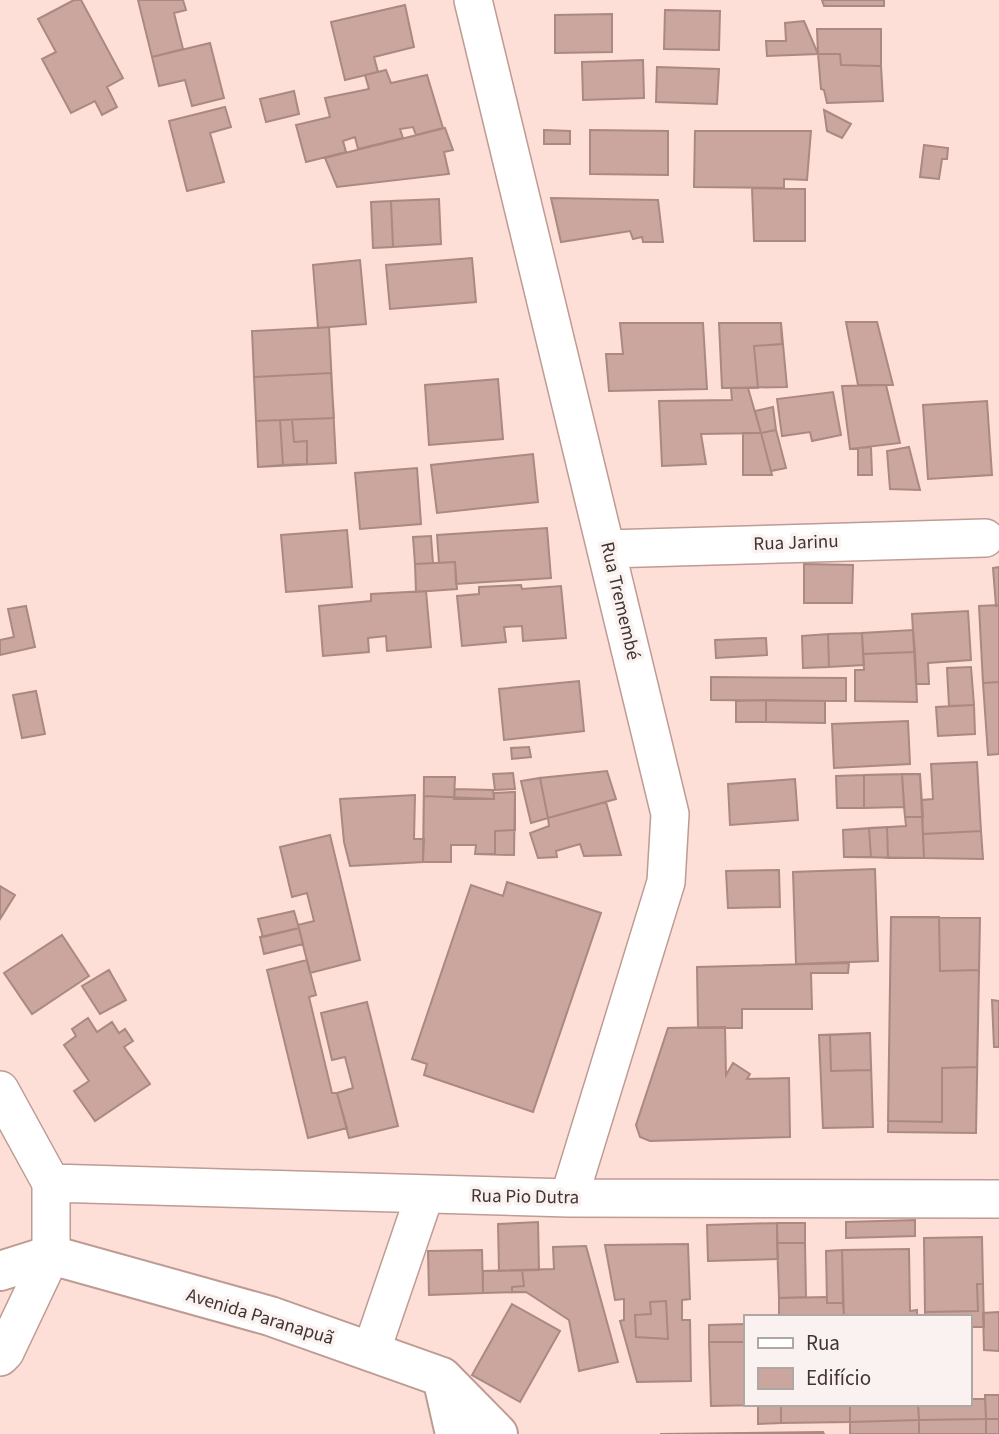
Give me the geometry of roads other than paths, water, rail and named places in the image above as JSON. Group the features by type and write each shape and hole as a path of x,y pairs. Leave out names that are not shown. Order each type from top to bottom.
{"street":[{"name":"Rua Tremembé","path":"473,0 670,814 666,882 569,1198"},
{"name":"Rua Jarinu","path":"607,549 985,538"},
{"path":"0,1090 51,1183 51,1255 5,1352 0,1357"},
{"name":"Rua Pio Dutra","path":"51,1183 569,1198 999,1199"},
{"path":"371,1352 425,1194"},
{"path":"0,1271 51,1255"},
{"name":"Avenida Paranapuã","path":"51,1255 270,1316 442,1377 498,1434"},
{"path":"442,1377 455,1434"}]}
